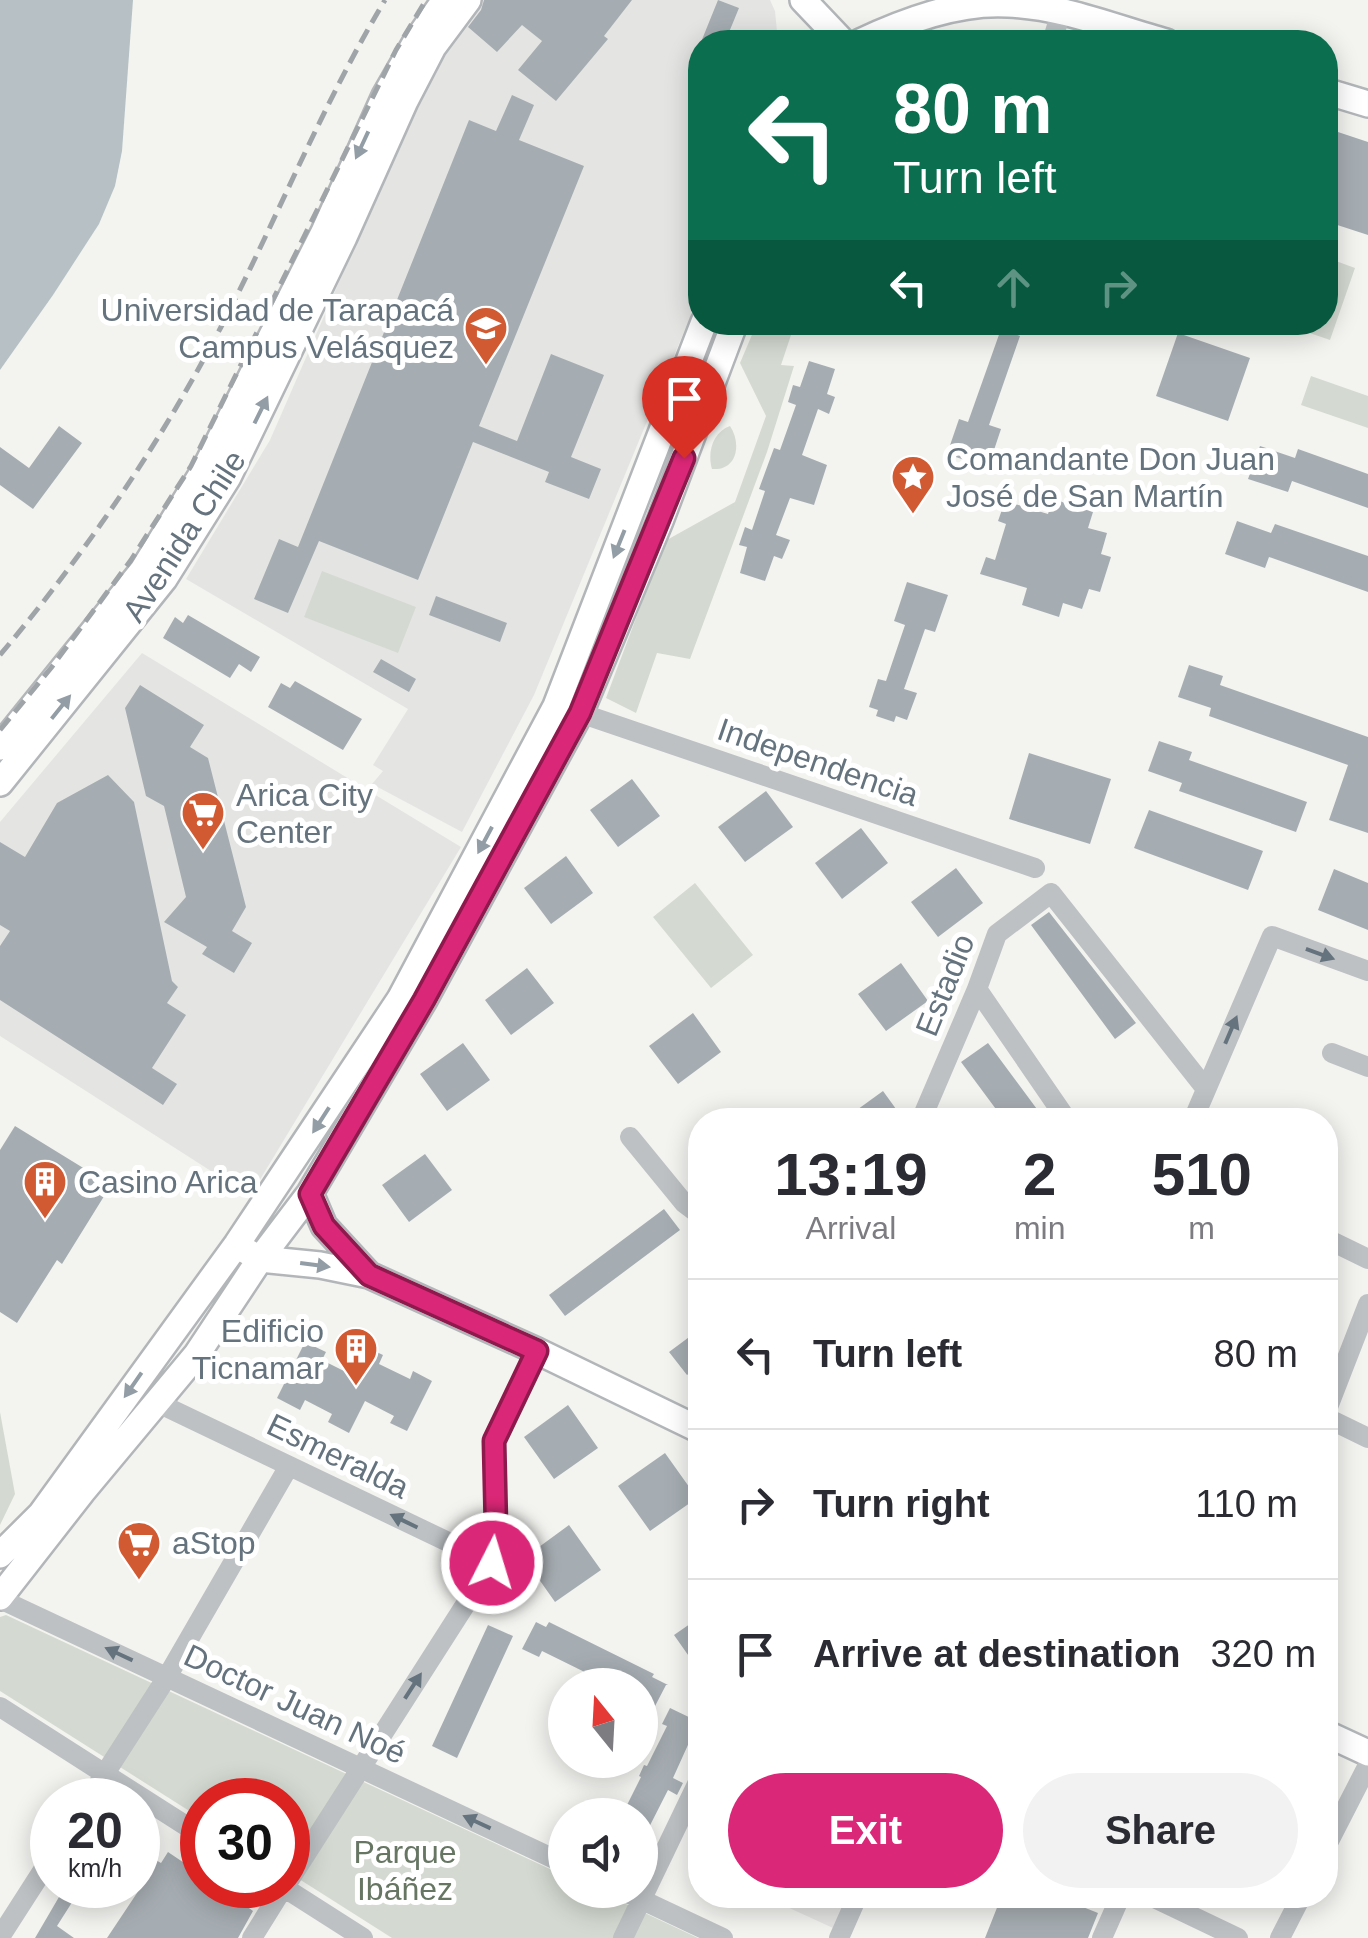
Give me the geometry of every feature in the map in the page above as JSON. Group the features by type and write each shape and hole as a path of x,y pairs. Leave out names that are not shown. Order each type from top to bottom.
{"main road":[{"name":"Avenida Chile","path":"0,783 164,579 385,96 417,40 446,0"},
{"name":"Avenida Chile","path":"0,747 206,490 228,478 405,101 434,47 468,0"},
{"path":"802,0 831,30"},
{"path":"887,30 936,13 1008,4 1061,12 1124,30"},
{"path":"1338,95 1368,104"},
{"path":"0,1555 41,1514 236,1244 400,999 556,706 699,335"},
{"path":"0,1598 197,1354 260,1259 310,1194 424,1000 580,713 660,521 730,335"},
{"path":"310,1194 324,1226 369,1275"},
{"path":"236,1244 260,1259 369,1275 688,1424"},
{"path":"1338,1739 1368,1754"}],"street":[{"path":"1056,30 1061,12"},
{"name":"Independencia","path":"580,713 1035,868"},
{"name":"Estadio","path":"926,1108 978,989 997,934 1051,893 1206,1089"},
{"path":"1198,1108 1272,936 1368,971"},
{"path":"978,989 1060,1108"},
{"path":"1332,1053 1368,1066"},
{"path":"630,1137 688,1205"},
{"path":"1338,1244 1368,1259"},
{"path":"1338,1382 1368,1304"},
{"path":"310,1844 492,1563 496,1527 494,1441 537,1351"},
{"name":"Esmeralda","path":"158,1403 492,1563"},
{"path":"1338,1423 1368,1438"},
{"path":"102,1778 167,1677 288,1466"},
{"name":"Doctor Juan Noé","path":"0,1598 548,1856"},
{"path":"0,1707 180,1822"},
{"path":"1338,1824 1368,1765"},
{"path":"658,1865 688,1803"},
{"path":"0,1937 30,1890"},
{"path":"310,1902 363,1938"},
{"path":"252,1938 270,1908"},
{"path":"623,1938 637,1908"},
{"path":"658,1908 723,1938"},
{"path":"839,1938 852,1908"},
{"path":"1102,1938 1115,1908"},
{"path":"1175,1908 1238,1938"},
{"path":"1280,1938 1295,1908"}],"shaded area":[{"path":"0,0 133,0 122,151 115,186 99,224 0,370"},
{"name":"Universidad de Tarapacá Campus Velásquez","path":"479,0 770,0 777,30 688,30 688,322 534,695 462,832 372,784 383,771 373,765 408,709 186,579 270,440 408,124 459,22"},
{"path":"142,653 461,847 250,1196 0,1036 0,822"},
{"path":"789,1908 843,1908 833,1928"}],"green space":[{"path":"1338,262 1355,268 1338,317"},
{"path":"752,335 791,335 781,365 794,366 767,452 690,659 657,653 636,713 606,698 665,541 735,502 766,416 740,363"},
{"path":"1311,376 1368,396 1368,428 1301,405"},
{"path":"730,426 736,441 735,455 727,466 712,469 713,443"},
{"path":"322,571 416,607 398,653 304,617"},
{"path":"695,883 753,955 711,988 653,917"},
{"path":"0,1412 15,1494 0,1525"},
{"name":"Parque Ibáñez","path":"6,1615 548,1868 548,1908 634,1908 698,1938 392,1938 310,1886 310,1778 180,1778 180,1805 160,1792 160,1778 137,1778 0,1691 0,1617"}],"building":[{"path":"484,0 632,0 604,36 608,39 556,101 518,70 542,41 522,25 497,52 468,27"},
{"path":"718,0 739,8 730,30 706,30"},
{"path":"512,95 534,105 519,140 584,166 479,426 517,441 551,354 604,375 571,457 601,469 589,499 545,482 549,472 473,442 418,580 319,541 288,613 254,599 279,539 298,547 469,120 496,131"},
{"path":"1338,132 1368,142 1368,235 1338,225"},
{"path":"999,335 1020,336 989,425 1001,429 988,468 947,454 959,419 968,422"},
{"path":"1177,335 1250,358 1228,421 1156,396"},
{"path":"809,361 835,369 827,394 835,397 829,414 818,409 802,455 827,465 814,505 790,498 776,535 790,540 782,559 774,556 765,581 740,573 747,547 739,545 745,527 752,530 765,491 759,489 774,448 780,450 796,405 788,402 793,385 800,387"},
{"path":"59,426 82,443 33,509 0,485 0,447 29,468"},
{"path":"1260,446 1295,458 1298,449 1368,474 1368,508 1292,481 1288,492 1248,479"},
{"path":"1053,499 1093,512 1088,528 1107,533 1101,554 1111,557 1100,592 1089,589 1082,609 1063,603 1059,617 1022,605 1027,588 980,574 986,557 995,560 1006,524 998,521 1005,501 1048,514"},
{"path":"1237,521 1271,533 1275,524 1368,556 1368,592 1269,557 1265,568 1225,554"},
{"path":"907,582 948,595 935,632 925,629 904,689 917,693 907,720 896,716 894,722 876,716 878,710 869,707 878,679 886,681 905,625 894,621"},
{"path":"436,596 507,623 500,642 429,615"},
{"path":"188,615 260,657 251,672 239,664 230,678 163,638 175,617 183,623"},
{"path":"381,659 416,679 409,692 373,672"},
{"path":"1189,665 1223,676 1220,685 1368,737 1368,833 1329,820 1348,765 1209,716 1211,708 1178,697"},
{"path":"295,681 362,719 343,750 268,707 281,683 290,688"},
{"name":"Arica City Center","path":"140,685 204,725 190,747 208,758 246,907 232,931 252,943 234,973 202,954 207,947 164,922 186,897 164,806 146,796 125,708"},
{"path":"1159,741 1192,752 1189,760 1307,802 1296,832 1179,791 1182,783 1148,771"},
{"path":"1029,753 1111,779 1090,844 1009,819"},
{"path":"108,775 134,802 172,981 178,987 167,1003 186,1015 152,1068 177,1084 163,1105 0,1000 0,946 10,931 0,925 0,842 25,857 57,803"},
{"path":"632,779 660,816 618,847 590,810"},
{"path":"766,791 793,827 745,862 718,827"},
{"path":"1149,810 1263,851 1248,890 1134,848"},
{"path":"861,828 888,863 842,899 815,863"},
{"path":"566,856 593,893 551,924 524,888"},
{"path":"956,868 983,903 938,937 911,902"},
{"path":"1334,869 1368,883 1368,930 1318,910"},
{"path":"1049,912 1136,1023 1115,1039 1031,925"},
{"path":"901,963 928,1001 886,1031 858,994"},
{"path":"527,968 554,1003 511,1035 485,1000"},
{"path":"693,1013 721,1052 678,1084 649,1046"},
{"path":"463,1043 490,1080 447,1111 420,1074"},
{"path":"988,1043 1036,1108 995,1108 961,1062"},
{"path":"883,1091 895,1108 860,1108"},
{"name":"Casino Arica","path":"15,1126 111,1185 62,1264 57,1260 17,1323 0,1312 0,1150"},
{"path":"425,1154 452,1190 409,1222 382,1185"},
{"path":"664,1209 680,1230 565,1316 549,1295"},
{"path":"688,1338 688,1374 687,1375 669,1352"},
{"name":"Edificio Ticnamar","path":"305,1342 326,1352 322,1360 350,1374 364,1346 383,1355 379,1364 410,1379 413,1371 432,1381 407,1431 390,1423 394,1416 365,1401 349,1433 328,1422 332,1414 305,1400 300,1410 277,1398"},
{"path":"568,1405 598,1448 554,1479 524,1437"},
{"path":"665,1453 688,1485 688,1504 650,1531 618,1486"},
{"path":"569,1525 601,1570 555,1602 524,1558"},
{"path":"536,1622 546,1627 549,1622 642,1668 576,1668 542,1651 539,1657 522,1649"},
{"path":"488,1625 513,1636 457,1758 432,1746"},
{"path":"688,1625 688,1655 674,1635"},
{"path":"658,1680 666,1685 658,1700"},
{"path":"670,1708 688,1717 688,1745 673,1778 683,1783 677,1795 668,1790 658,1810 658,1798 630,1798 640,1778 658,1778 658,1744 667,1726 662,1724"},
{"path":"168,1852 180,1860 180,1908 253,1911 238,1938 107,1938 127,1908 160,1908 160,1862"},
{"path":"53,1908 68,1908 57,1926 74,1938 35,1938"},
{"path":"997,1908 1086,1908 1098,1913 1088,1938 985,1938"}],"railway":[{"path":"0,655 91,538 173,413 221,327 341,80 385,0"},
{"path":"0,730 131,560 191,466 396,50 426,0"}],"place":[{"name":"Universidad de Tarapacá Campus Velásquez","path":"486,366"},
{"name":"Comandante Don Juan José de San Martín","path":"913,515"},
{"name":"Arica City Center","path":"203,851"},
{"name":"Casino Arica","path":"45,1220"},
{"name":"Edificio Ticnamar","path":"356,1387"},
{"name":"aStop","path":"139,1581"}],"route":[{"path":"492,1563 496,1527 494,1441 537,1351 369,1275 324,1226 310,1194 424,1000 580,713 684,458"}]}
